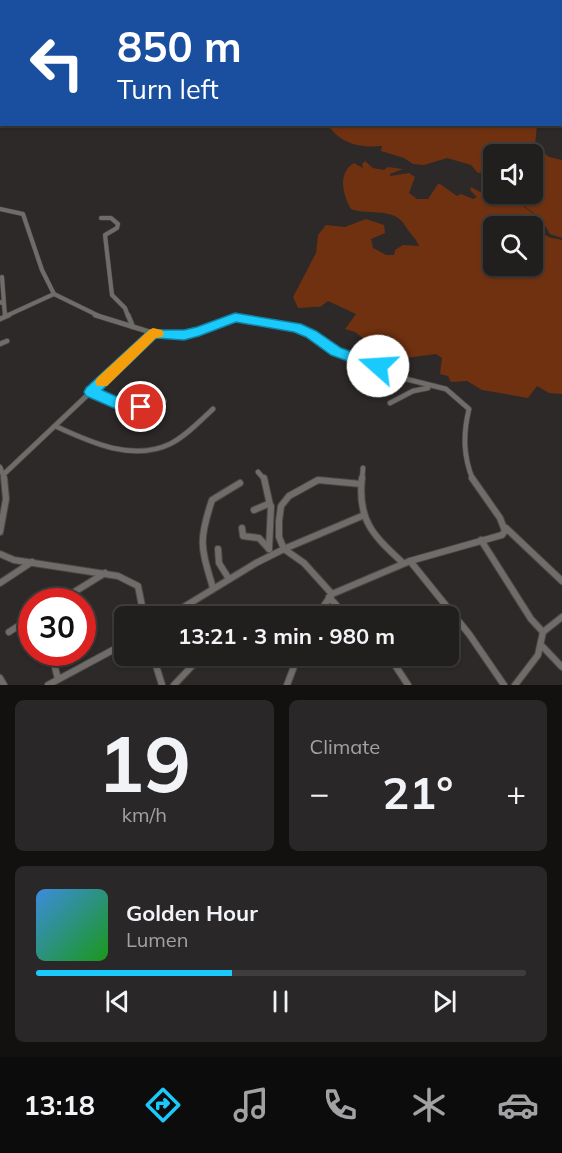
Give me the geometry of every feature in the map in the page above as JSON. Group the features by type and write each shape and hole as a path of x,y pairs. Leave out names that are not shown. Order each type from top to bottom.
{"street":[{"path":"0,209 23,214 42,270 54,294 89,313 153,333 184,335 199,332 225,320 244,317 296,328 311,334 336,351 420,386 446,389 469,409 464,423 465,463 475,487 504,526 562,581"},
{"path":"101,218 111,218 118,224 117,228 105,235 110,264 111,290 118,303 130,316 133,327"},
{"path":"2,277 3,317 54,294"},
{"path":"4,474 153,333"},
{"path":"0,344 7,341"},
{"path":"390,403 420,386"},
{"path":"92,392 113,403 133,408 164,401"},
{"path":"55,426 95,443 136,451 150,451 168,445 185,435 213,410"},
{"path":"0,467 4,474 6,511 0,532"},
{"path":"363,468 362,516 377,538 416,571 469,634 504,685"},
{"path":"258,472 266,481 270,505 270,551"},
{"path":"338,606 304,563 284,549 279,537 281,506 289,496 318,480 361,484"},
{"path":"213,588 201,547 202,526 212,500 240,483"},
{"path":"254,510 270,505"},
{"path":"185,606 270,551 284,549 362,516"},
{"path":"323,606 330,595 406,562 504,533 504,526"},
{"path":"242,528 243,536 259,538 270,551"},
{"path":"481,540 531,619 543,632"},
{"path":"218,549 219,563 229,579"},
{"path":"0,554 14,560 118,576 138,586 142,606"},
{"path":"0,583 32,562"},
{"path":"81,588 105,573"},
{"path":"515,685 529,670 543,647 543,632 562,616"},
{"path":"9,632 18,626"},
{"path":"543,647 562,667"},
{"path":"48,685 114,649"},
{"path":"55,666 58,679"},
{"path":"156,666 162,685"},
{"path":"174,685 192,666"},
{"path":"287,685 294,666"},
{"path":"396,666 408,685"},
{"path":"0,678 4,685"}],"shaded area":[{"path":"329,126 537,126 535,144 483,144 483,172 478,173 471,165 447,158 424,165 413,164 404,158 381,151 382,146 359,145 339,137"},
{"path":"543,152 549,157 562,160 562,238 550,234 543,224 543,216 536,216 520,204 543,204"},
{"path":"365,161 373,168 403,169 390,176 409,173 415,177 409,193 417,199 428,199 440,184 457,196 461,194 473,199 477,197 470,190 471,187 483,192 483,204 519,204 536,216 483,216 483,276 543,276 543,233 550,238 562,240 562,394 549,393 537,386 528,398 482,390 467,381 451,382 448,376 440,374 442,358 436,354 406,358 397,341 385,335 376,338 371,344 355,332 345,329 356,314 328,301 320,307 298,308 293,297 316,253 318,235 326,225 345,227 366,219 384,225 385,233 371,239 373,248 386,255 394,255 395,250 403,245 419,246 401,220 395,216 351,209 344,191 343,179 349,167 354,163 363,168 362,164"}],"slow traffic":[{"path":"102,382 153,333 158,334"}],"route":[{"path":"141,407 123,406 103,399 92,392 153,333 184,335 199,332 235,318 244,317 296,328 311,334 346,356 378,366"}]}
